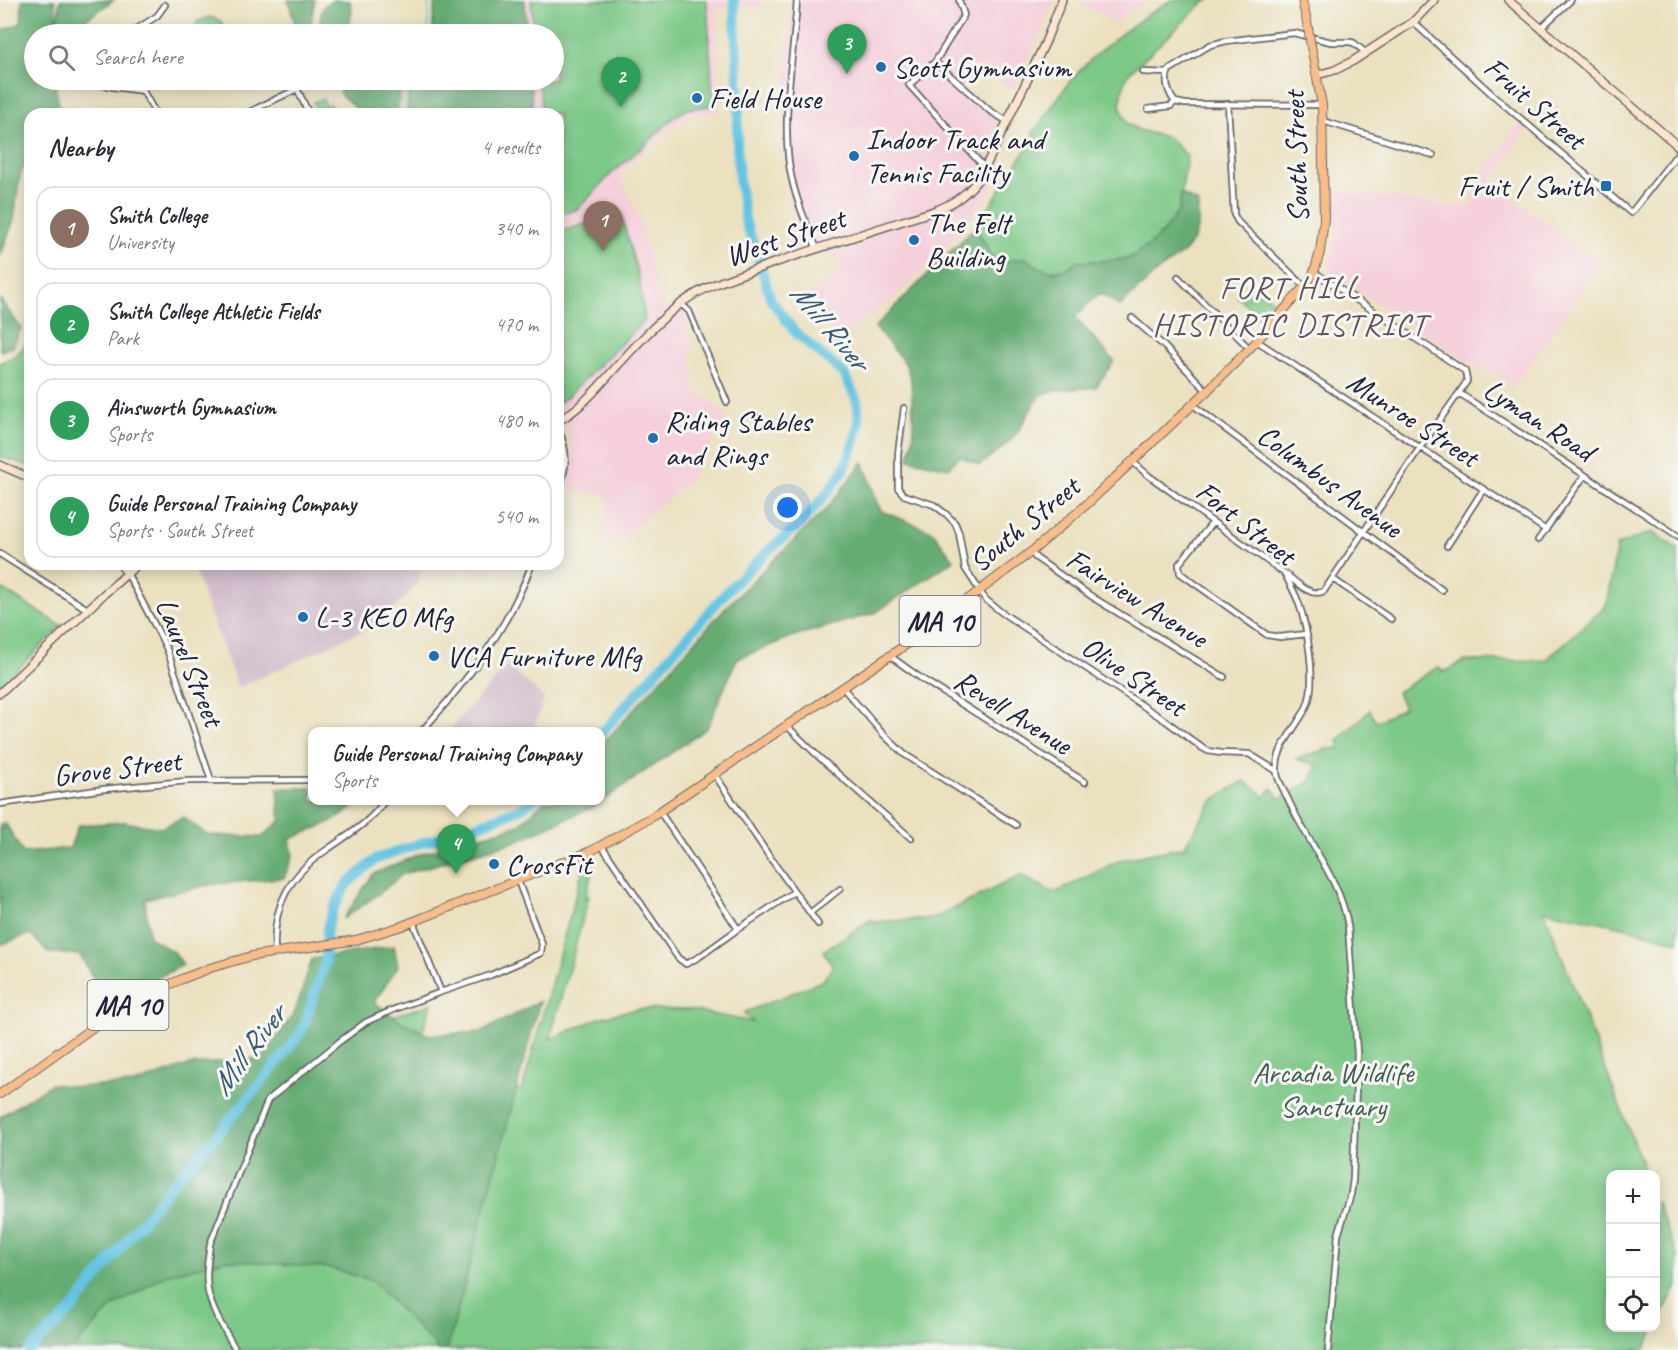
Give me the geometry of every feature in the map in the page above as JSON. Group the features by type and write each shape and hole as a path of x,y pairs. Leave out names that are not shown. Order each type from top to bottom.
{"main road":[{"name":"West Street","path":"564,416 584,401 651,330 681,304 703,290 745,273 952,204 971,188 985,168 1045,43 1062,0"},
{"name":"South Street","path":"274,951 371,936 413,922 602,846 660,812 890,656 980,591 1086,506 1250,349 1305,287 1314,272 1323,238 1323,121 1317,75 1302,0"},
{"path":"1317,75 1343,66 1366,53 1413,22 1434,0"},
{"path":"1508,0 1678,146"},
{"path":"0,465 24,475"},
{"path":"0,693 131,570"},
{"name":"MA 10","path":"0,1094 106,1018 130,1004 197,973 228,962 274,951"}],"street":[{"path":"797,0 787,116 789,162 798,201 817,249"},
{"path":"959,0 964,15 935,62 909,84 985,168"},
{"path":"1541,28 1570,0"},
{"path":"145,24 157,16 165,5"},
{"name":"Fruit Street","path":"1413,22 1460,66 1631,213 1678,153"},
{"path":"1175,102 1169,90 1167,73 1210,45 1294,33 1331,42 1354,43 1366,53"},
{"path":"935,62 990,111 1007,121"},
{"path":"1143,72 1167,73"},
{"path":"136,90 143,91 153,108"},
{"path":"257,108 295,90"},
{"path":"297,90 306,108"},
{"path":"1175,102 1322,105"},
{"path":"1148,109 1171,106 1175,102"},
{"path":"1228,104 1234,215 1238,222 1305,287"},
{"path":"1323,121 1432,155"},
{"name":"Lyman Road","path":"1314,272 1465,371 1467,381 1459,393 1678,536"},
{"path":"1178,276 1250,349"},
{"path":"681,304 689,311 727,402"},
{"path":"1132,318 1162,345 1207,392"},
{"name":"Munroe Street","path":"1257,341 1546,530"},
{"path":"1284,573 1310,592 1324,591 1419,448 1459,393"},
{"name":"Columbus Avenue","path":"1193,405 1442,590"},
{"name":"Olive Street","path":"904,408 898,454 898,488 904,495 934,505 955,523 965,568 985,599 1000,612 1160,717 1201,747 1208,751 1221,753 1249,754 1277,771"},
{"path":"564,444 566,463 564,470"},
{"name":"Fort Street","path":"1133,462 1149,476 1284,573 1293,589 1299,602 1306,634 1312,675 1310,698 1305,711 1283,747 1277,771"},
{"path":"1538,540 1585,475"},
{"path":"1447,546 1483,490"},
{"path":"1213,522 1181,561 1180,573 1267,635 1280,637 1306,634"},
{"name":"Fairview Avenue","path":"1030,552 1097,600 1224,677"},
{"path":"0,554 24,569"},
{"path":"25,570 87,609"},
{"path":"425,727 466,680 490,646 519,596 530,570"},
{"name":"Laurel Street","path":"127,573 168,652 211,780"},
{"path":"1333,579 1391,619"},
{"name":"Revell Avenue","path":"890,656 922,679 1085,782"},
{"path":"843,688 883,734 904,754 1016,825"},
{"path":"788,726 821,759 911,838"},
{"path":"1277,771 1278,778 1296,816 1339,893 1345,908 1348,926 1357,1053 1353,1179 1351,1194 1338,1235 1328,1350"},
{"path":"716,775 761,844 818,924"},
{"name":"Grove Street","path":"0,804 144,785 211,780 308,780"},
{"path":"274,951 277,918 290,883 315,858 371,818 382,805"},
{"path":"660,812 738,929"},
{"path":"602,846 665,941 684,963 696,959 795,892"},
{"path":"236,1350 218,1318 207,1290 210,1244 268,1100 366,1022 395,1009 491,975 541,953 542,944 518,881"},
{"path":"810,913 840,889"},
{"path":"413,922 441,992"}],"shaded area":[{"path":"445,0 761,0 761,7 717,8 718,113 686,115 620,173 642,226 661,307 685,307 695,390 728,416 689,481 617,544 601,540 608,497 564,487 573,451 564,426 564,108 457,108 455,90 564,90 564,24 448,24"},
{"path":"792,0 1054,0 1012,91 979,67 962,91 998,120 984,154 1004,165 984,201 928,266 896,296 838,341 808,295 844,271 831,252 812,258 796,219 785,170 783,129"},
{"path":"1074,0 1146,0 1115,22"},
{"path":"1520,122 1528,129 1491,182 1601,264 1515,385 1468,362 1327,270 1336,232 1335,191 1471,207 1477,181"},
{"path":"194,570 422,570 418,584 379,623 238,688"},
{"path":"508,665 544,698 534,727 452,727"}],"green space":[{"path":"22,0 55,0 56,24 24,24 24,90 56,90 60,108 24,108 24,167 20,174 14,220 0,257 0,31 21,23"},
{"path":"60,0 114,0 81,23 56,24"},
{"path":"288,0 315,0 311,24 295,24"},
{"path":"333,0 350,1 352,9 350,24 323,24 320,21 322,11"},
{"path":"435,0 525,0 526,24 433,24"},
{"path":"531,0 707,0 712,84 716,105 687,109 674,117 612,173 578,209 564,213 564,108 541,108 540,90 564,90 564,24 533,24"},
{"path":"1171,0 1209,0 1128,74 1120,105 1127,123 1139,130 1169,138 1187,156 1179,210 1164,231 1148,246 1128,259 1081,262 1078,260 1068,269 1045,271 1024,258 996,263 975,227 1035,135 1033,133 1070,81 1094,56 1141,19"},
{"path":"210,17 221,21 222,24 196,24 198,21"},
{"path":"339,90 400,90 398,108 356,108 341,95"},
{"path":"410,90 531,90 532,108 407,108"},
{"path":"323,99 326,106 328,107 330,103 331,108 316,108 313,102"},
{"path":"1181,194 1198,203 1198,225 1194,239 1183,253 1157,272 1120,306 1100,293 1075,317 1114,361 1096,387 1060,390 1041,396 1014,437 979,465 960,456 948,468 909,459 914,432 911,379 905,363 875,327 975,227 996,263 1024,258 1051,271 1064,270 1078,260 1081,262 1128,259 1148,246 1164,231 1179,210"},
{"path":"621,214 639,279 645,320 564,399 564,230"},
{"path":"1252,281 1276,305 1261,320 1237,296"},
{"path":"0,299 21,328 13,347 0,351"},
{"path":"24,346 24,464 0,457 0,363 16,355"},
{"path":"863,462 881,511 932,531 954,560 875,613 794,636 737,659 707,728 605,799 605,741 726,607 828,507"},
{"name":"Arcadia Wildlife Sanctuary","path":"1652,532 1678,549 1678,942 1624,927 1544,910 1644,1170 1606,1170 1606,1332 1653,1332 1644,1350 0,1350 0,1167 373,1022 432,1004 418,1043 452,1081 522,1090 584,864 595,860 585,899 589,896 550,1039 599,1018 640,1009 690,1010 753,1022 743,1013 822,981 833,966 823,951 872,919 875,922 935,918 1021,875 1055,893 1120,860 1184,847 1213,800 1244,781 1260,792 1264,798 1272,788 1279,799 1310,782 1317,765 1296,759 1327,749 1340,748 1338,740 1370,710 1376,722 1404,708 1397,692 1438,667 1444,672 1465,661 1546,660 1606,606 1617,545"},
{"path":"0,588 62,626 0,686"},
{"path":"278,788 308,788 308,805 355,805 336,819 290,839 293,856 284,878 214,884 145,899 149,937 175,953 183,965 108,1003 80,955 49,953 30,934 0,945 0,824 6,824 23,853 70,848 78,825 124,822 161,828 183,817 208,835 262,837 280,821"},
{"path":"540,805 596,805 514,842 403,874 343,919 373,874 417,855 519,825"},
{"path":"394,946 398,966 374,1002 402,1022 429,1035 481,1032 540,1001 447,1350 439,1350 372,1281 330,1268 226,1260 166,1275 111,1308 72,1350 0,1350 0,1117 51,1084 78,1087 134,1084 189,1065 262,1058 295,1012 312,959"},
{"path":"1660,1211 1678,1258 1678,1284 1660,1319"}],"waterway":[{"path":"428,24 429,0"},
{"name":"Mill River","path":"605,729 732,586 800,524 825,496 844,470 859,422 857,401 844,374 795,332 771,300 746,224 739,181 737,146 739,101 734,0"},
{"path":"402,108 405,90"},
{"name":"Mill River","path":"29,1350 68,1314 173,1183 211,1142 302,1031 325,963 327,928 333,909 347,884 376,859 466,830 526,805"}],"place":[{"name":"Scott Gymnasium","path":"881,67"},
{"name":"Ainsworth Gymnasium","path":"847,74"},
{"name":"Field House","path":"697,98"},
{"name":"Smith College Athletic Fields","path":"621,107"},
{"name":"Indoor Track and Tennis Facility","path":"854,156"},
{"name":"Fruit / Smith","path":"1606,186"},
{"name":"The Felt Building","path":"914,240"},
{"name":"Smith College","path":"603,251"},
{"name":"Riding Stables and Rings","path":"653,438"},
{"name":"L-3 KEO Mfg","path":"303,617"},
{"name":"VCA Furniture Mfg","path":"434,656"},
{"name":"CrossFit","path":"494,864"},
{"name":"Guide Personal Training Company","path":"456,874"}],"district":[{"name":"FORT HILL HISTORIC DISTRICT","path":"1290,306"}]}
